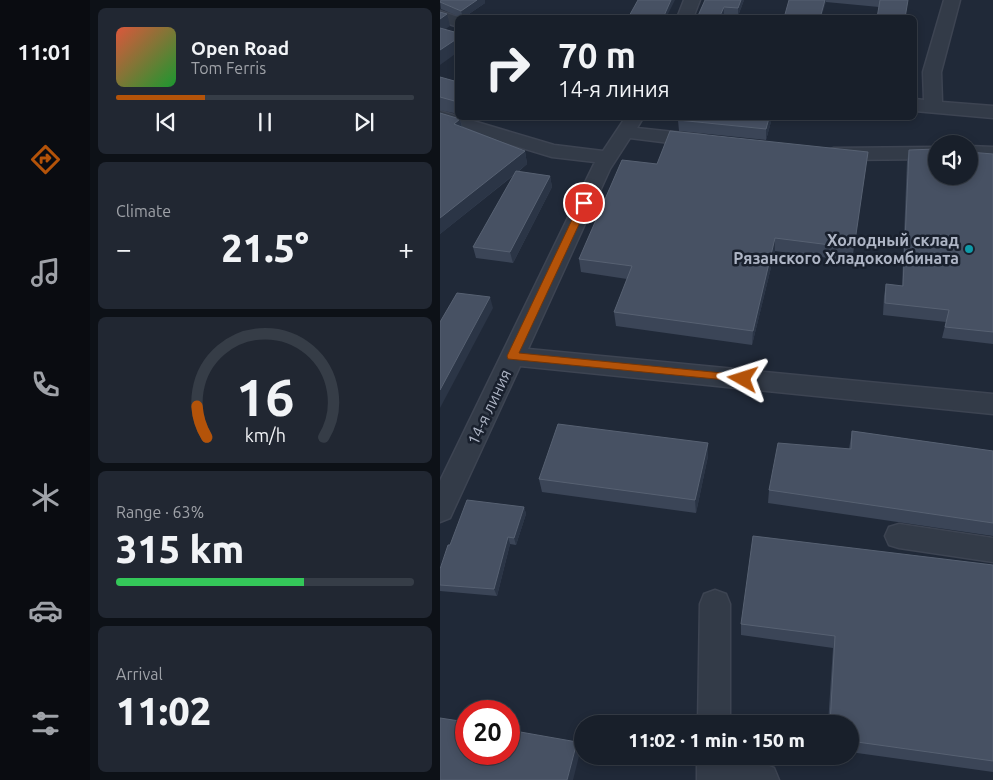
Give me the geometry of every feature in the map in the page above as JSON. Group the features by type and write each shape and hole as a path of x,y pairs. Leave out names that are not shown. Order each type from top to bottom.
{"street":[{"path":"686,15 692,0"},
{"path":"952,0 924,106 993,112"},
{"path":"440,16 455,21"},
{"path":"440,117 552,151 608,157"},
{"path":"629,125 721,143"},
{"name":"14-я линия","path":"440,510 600,169 629,125"},
{"path":"978,152 993,153"},
{"path":"818,154 928,153"},
{"path":"512,356 993,404"},
{"path":"993,550 899,544 993,565"},
{"path":"714,715 715,604"},
{"path":"714,765 714,780 750,775 762,780"}],"building":[{"path":"442,0 477,0 461,11 440,2"},
{"path":"638,0 671,0 664,15 630,15"},
{"path":"705,0 741,0 738,8 724,7 720,15 698,15"},
{"path":"789,0 825,0 821,15 785,15"},
{"path":"880,0 908,0 906,15 878,15"},
{"path":"440,12 447,14 440,19"},
{"path":"440,28 455,32 455,40 440,50"},
{"path":"440,77 455,81 455,101 440,97"},
{"path":"440,113 459,120 454,124 525,151 440,218"},
{"path":"678,120 768,120 766,129"},
{"path":"670,131 868,152 854,248 775,238 753,331 614,312 632,266 579,259 622,160 657,164"},
{"path":"928,149 928,185 978,185 978,153 993,154 993,332 945,327 949,310 885,303 886,284 903,286 909,150"},
{"path":"516,171 550,176 510,252 473,247"},
{"path":"457,293 490,297 440,390 440,322"},
{"path":"558,424 708,443 695,500 539,479"},
{"path":"852,431 993,451 993,523 769,490 778,443 851,449"},
{"path":"467,500 524,507 514,538 508,537 494,589 440,585 440,569"},
{"path":"753,536 993,565 993,761 859,742 859,715 831,715 835,636 741,624"},
{"path":"440,718 455,720 455,765 520,765 520,732 574,741 574,753 567,780 440,780"}],"place":[{"name":"Холодный склад Рязанского Хладокомбината","path":"969,249"}],"route":[{"path":"584,203 512,356 743,379"}]}
